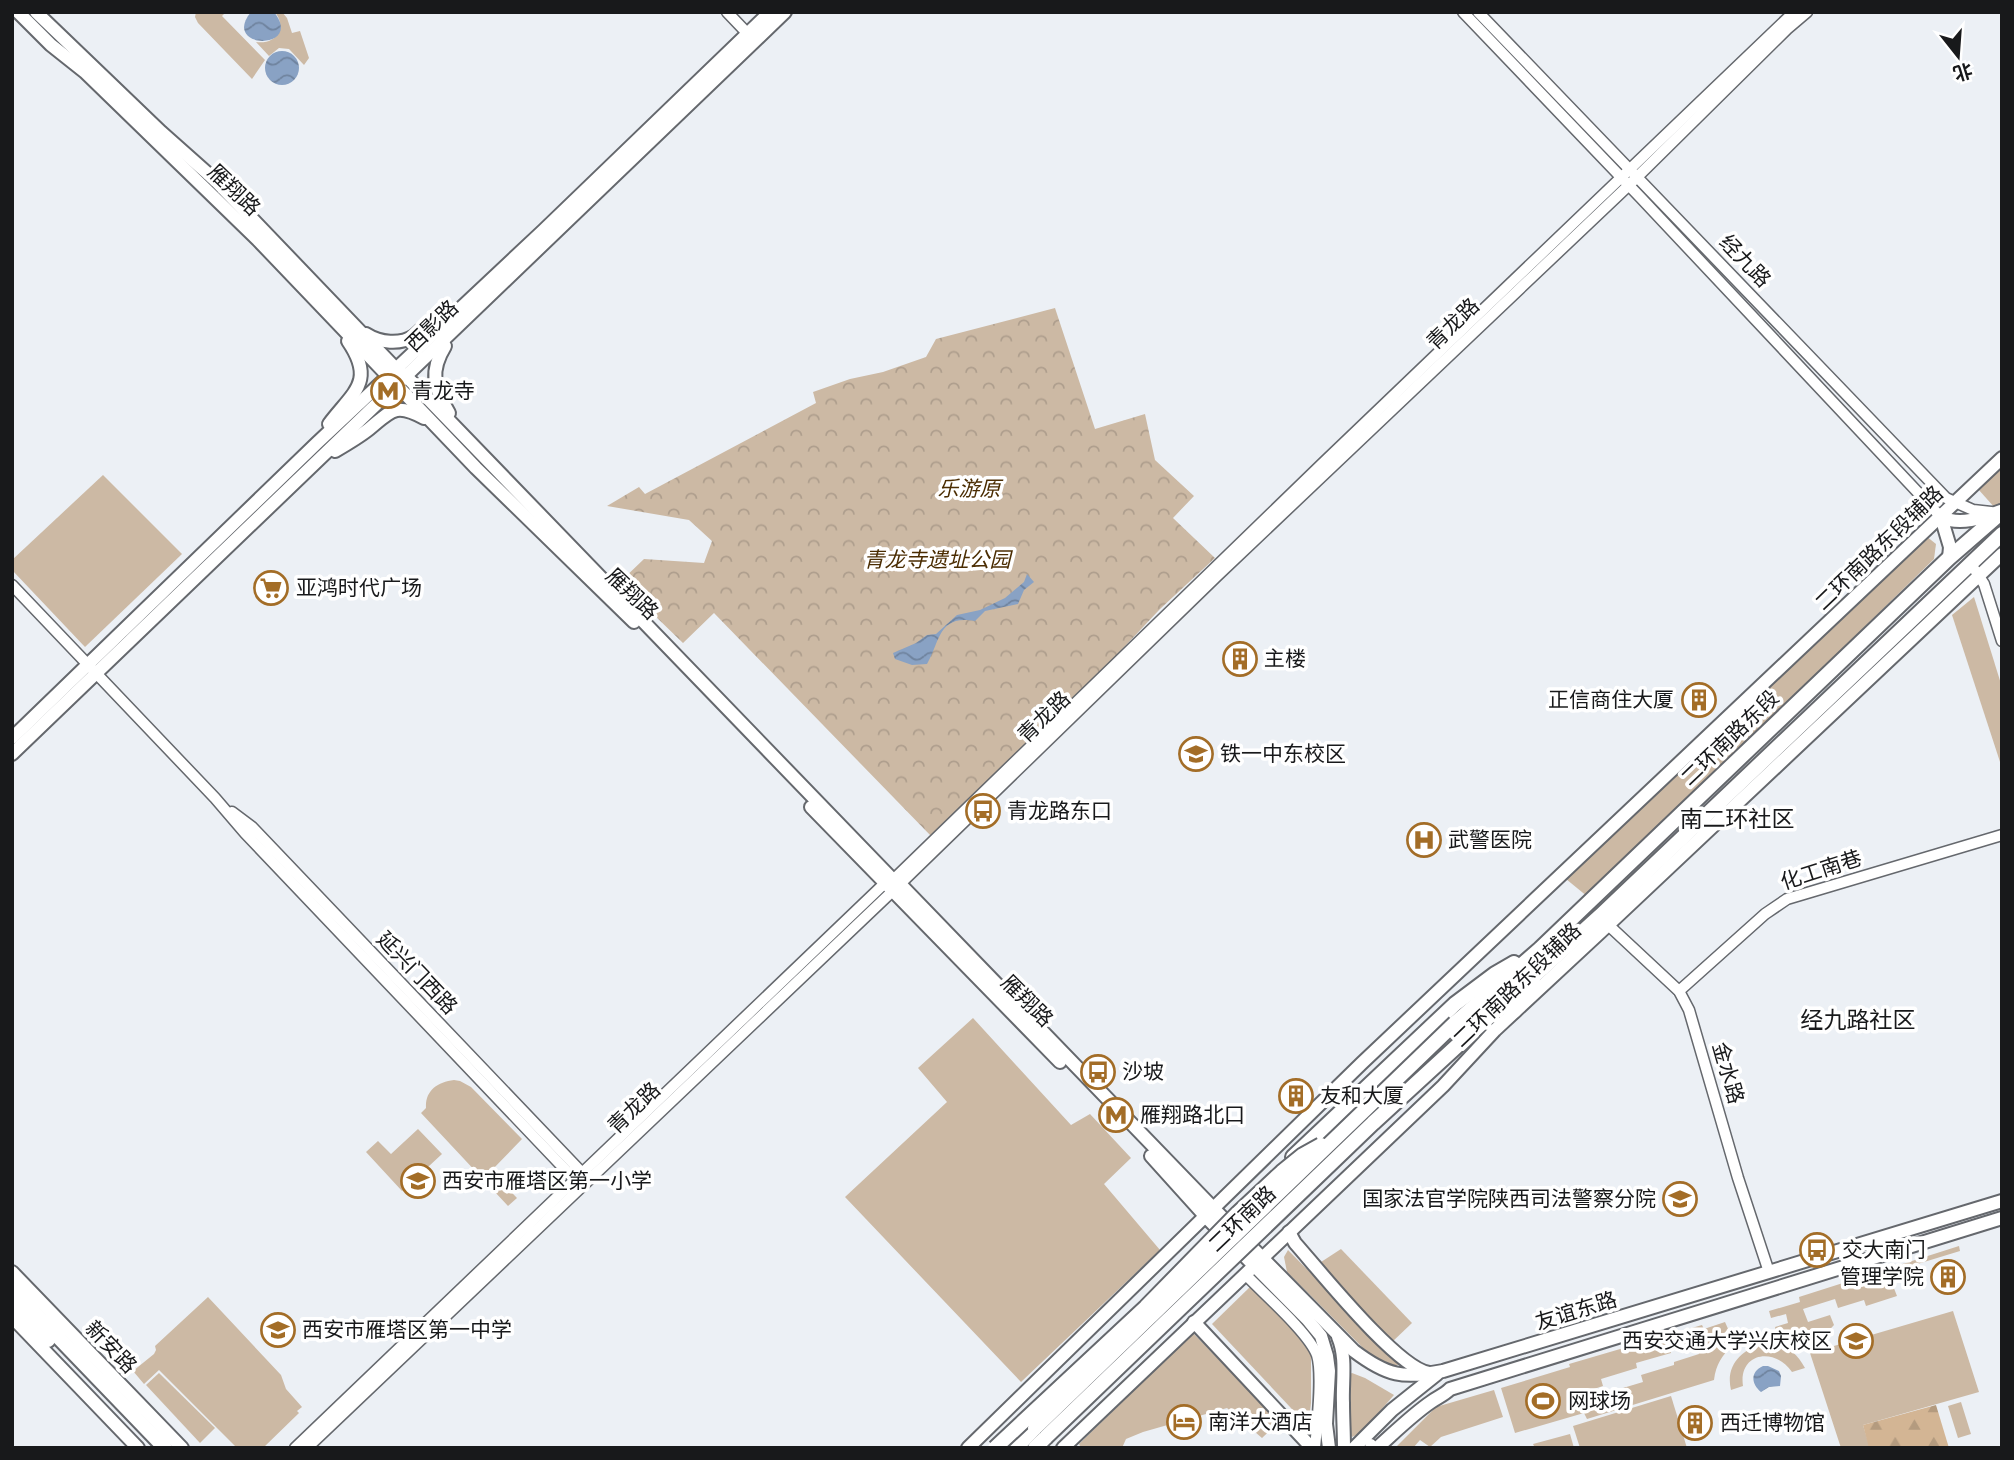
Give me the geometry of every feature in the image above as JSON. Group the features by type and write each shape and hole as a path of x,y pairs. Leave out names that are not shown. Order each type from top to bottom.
{"highway":[{"name":"二环南路东段","path":"1455,1023 1540,949 2001,511"},
{"name":"二环南路东段","path":"1470,1034 1551,960 1604,921 1975,571 2002,534"},
{"path":"1221,1224 1455,1003 1494,974 1540,949"},
{"path":"1514,1011 1551,960"},
{"name":"二环南路","path":"1043,1438 1338,1136 1455,1023"},
{"name":"二环南路","path":"1043,1438 1470,1034"},
{"path":"992,1448 1146,1307 1282,1172 1303,1155 1338,1136"},
{"path":"12,1289 165,1448"},
{"path":"12,1303 152,1448"},
{"path":"1016,1448 1043,1438"},
{"path":"1035,1448 1043,1438"}],"main road":[{"name":"雁翔路","path":"18,12 206,188 328,312 457,428 892,885"},
{"name":"雁翔路","path":"36,12 215,180 360,331 436,425 476,468 660,648 1210,1213"},
{"name":"西影路","path":"398,377 464,303 543,231 770,12"},
{"name":"西影路","path":"12,754 92,669 310,459 398,377 459,327 785,12"},
{"path":"360,331 378,340 405,341 464,303"},
{"path":"310,459 358,387 362,376 357,355 328,312"},
{"path":"457,428 439,395 435,378 438,357 459,327"},
{"path":"310,459 359,436 392,411 410,411 436,425"},
{"name":"二环南路东段辅路","path":"968,1448 1372,1054 2002,458"},
{"path":"1941,517 1950,521 1977,519 2001,511"},
{"path":"1941,517 1950,547 1949,558"},
{"path":"1975,571 2002,554"},
{"name":"西影路","path":"12,738 92,669"},
{"name":"二环南路东段辅路","path":"1063,1448 1443,1086 1494,1030 1604,921"},
{"name":"友谊东路","path":"1210,1213 1254,1266 1331,1327 1354,1351 1378,1368 1411,1376 1438,1372 2002,1201"},
{"name":"友谊东路","path":"1371,1447 1450,1389 2002,1218"},
{"path":"992,1448 1221,1224"},
{"path":"1289,1232 1295,1243 1384,1342 1418,1370 1424,1373 1438,1372"},
{"path":"1254,1266 1321,1336 1329,1371 1323,1447"},
{"name":"新安路","path":"12,1272 182,1448"},
{"path":"12,1317 138,1448"},
{"path":"1194,1322 1323,1447"},
{"path":"1331,1327 1338,1337 1342,1351 1345,1379 1342,1400 1344,1448"},
{"path":"1354,1448 1438,1372"},
{"path":"1371,1447 1412,1402 1413,1392 1410,1385 1396,1374"}],"street":[{"path":"727,12 748,34"},
{"name":"经九路","path":"1462,12 1941,517"},
{"name":"经九路","path":"1478,12 1946,498 1973,510 2001,511"},
{"name":"青龙路","path":"1634,173 1794,12"},
{"name":"青龙路","path":"295,1448 582,1180 1200,593 1625,181 1807,12"},
{"path":"1975,571 1984,584 2002,641"},
{"name":"延兴门西路","path":"12,585 215,798 252,828 582,1180"},
{"name":"化工南巷","path":"1679,991 1765,914 1787,899 2002,835"},
{"name":"金水路","path":"1604,921 1679,991 1689,1010 1738,1178 1769,1272"},
{"name":"青龙路","path":"307,1448 582,1180"}],"green space":[{"path":"196,12 226,12 222,16 265,60 252,79 198,23"},
{"path":"275,12 282,12 287,18 292,33 300,31 309,58 304,65 289,49 279,48 269,56 256,42 269,41 278,34 280,24"},
{"name":"青龙寺遗址公园","path":"1055,308 1095,429 1145,414 1155,460 1194,496 1173,518 1215,558 1160,609 1066,709 931,836 714,613 683,643 620,582 644,559 704,563 712,541 689,520 607,506 639,487 645,494 816,403 813,392 926,357 936,339"},
{"path":"2002,466 2002,502 1995,508 1978,489"},
{"path":"103,475 182,554 85,647 12,570 12,560"},
{"path":"1926,536 1936,544 1934,559 1588,897 1566,879"},
{"path":"1974,597 2002,687 2002,768 1952,615"},
{"path":"973,1018 1071,1125 1090,1114 1131,1158 1104,1184 1160,1250 1021,1382 845,1197 947,1102 918,1068"},
{"path":"454,1080 471,1087 522,1139 491,1171 517,1198 508,1206 421,1113 426,1108 433,1088"},
{"path":"418,1129 442,1154 402,1191 366,1152 378,1141 391,1154"},
{"path":"1959,1246 1960,1251 1888,1273 1897,1296 1866,1306 1864,1300 1838,1308 1835,1299 1803,1309 1808,1322 1830,1315 1834,1325 1810,1348 1793,1338 1777,1334 1775,1327 1788,1323 1786,1314 1771,1318 1769,1311 1800,1302 1799,1297"},
{"path":"1341,1249 1412,1323 1391,1343 1318,1264"},
{"path":"1288,1250 1400,1364 1393,1367 1379,1364 1287,1272 1284,1257"},
{"path":"1253,1284 1305,1340 1311,1354 1311,1403 1309,1421 1306,1424 1212,1324"},
{"path":"208,1297 281,1375 286,1389 302,1407 263,1448 237,1448 159,1370 144,1384 133,1371 154,1354 155,1346"},
{"path":"1953,1311 1979,1392 1863,1425 1870,1448 1841,1448 1810,1353"},
{"path":"1725,1322 1729,1331 1715,1336 1718,1344 1732,1340 1733,1344 1720,1360 1714,1380 1587,1419 1584,1413 1515,1433 1501,1388 1570,1367 1569,1364 1702,1325 1704,1329","holes":["1695,1341 1699,1354 1641,1375 1643,1382 1603,1394 1605,1401 1583,1407 1579,1394 1603,1386 1601,1379 1637,1368 1636,1363 1671,1353 1670,1348"]},
{"path":"1193,1333 1279,1422 1262,1438 1227,1408 1143,1432 1126,1439 1122,1448 1081,1448 1079,1444"},
{"path":"1765,1343 1789,1349 1805,1368 1792,1372 1776,1359 1759,1357 1746,1366 1743,1386 1731,1390 1731,1373 1737,1359 1749,1349"},
{"path":"159,1373 215,1428 200,1443 146,1385"},
{"path":"1352,1373 1394,1395 1361,1433 1352,1437 1347,1429 1348,1375"},
{"path":"1494,1390 1503,1417 1441,1437 1430,1447 1420,1440 1413,1448 1395,1448 1436,1407"},
{"path":"1671,1396 1687,1448 1580,1448 1573,1426"},
{"path":"1961,1402 1971,1434 1958,1438 1948,1406"},
{"path":"1936,1405 1949,1448 1869,1448 1863,1425"},
{"name":"网球场","path":"1570,1434 1574,1448 1535,1448 1533,1444"}],"water":[{"path":"251,12 274,12 281,25 279,34 262,41 246,34 244,25"},
{"path":"282,51 294,56 299,68 294,80 282,85 270,80 265,68 270,56"},
{"path":"1027,574 1034,582 1024,590 1018,604 985,611 975,621 963,620 947,626 927,664 912,665 895,659 893,653 927,635 936,634 957,615 980,610 1005,598 1024,582"},
{"path":"1763,1366 1779,1371 1780,1386 1769,1387 1761,1392 1758,1389 1753,1378 1756,1371"}],"place":[{"name":"青龙寺","path":"388,391"},
{"name":"亚鸿时代广场","path":"271,588"},
{"name":"主楼","path":"1240,659"},
{"name":"正信商住大厦","path":"1699,700"},
{"name":"铁一中东校区","path":"1196,754"},
{"name":"青龙路东口","path":"983,811"},
{"name":"武警医院","path":"1424,840"},
{"name":"沙坡","path":"1098,1072"},
{"name":"友和大厦","path":"1296,1096"},
{"name":"雁翔路北口","path":"1116,1115"},
{"name":"西安市雁塔区第一小学","path":"418,1181"},
{"name":"国家法官学院陕西司法警察分院","path":"1680,1199"},
{"name":"交大南门","path":"1817,1250"},
{"name":"管理学院","path":"1948,1277"},
{"name":"西安市雁塔区第一中学","path":"278,1330"},
{"name":"西安交通大学兴庆校区","path":"1856,1341"},
{"name":"网球场","path":"1543,1401"},
{"name":"南洋大酒店","path":"1184,1422"},
{"name":"西迁博物馆","path":"1695,1423"}],"district":[{"name":"南二环社区","path":"1737,819"},
{"name":"经九路社区","path":"1858,1020"}],"park label":[{"name":"乐游原","path":"969,489"}]}
